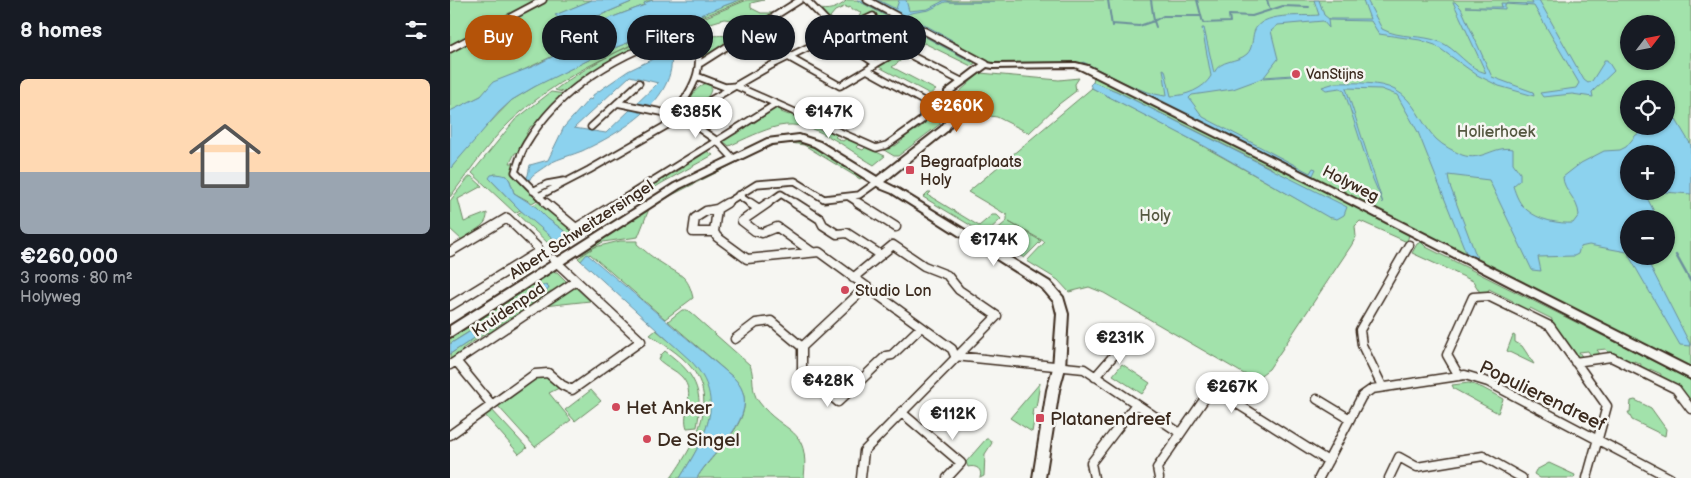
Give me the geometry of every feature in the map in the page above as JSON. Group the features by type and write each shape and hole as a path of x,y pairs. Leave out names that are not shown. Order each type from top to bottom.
{"street":[{"path":"450,49 543,0"},
{"path":"701,63 800,0"},
{"path":"806,0 819,15"},
{"name":"Holyweg","path":"867,0 986,64 993,66 1076,66 1085,68 1321,185 1691,374"},
{"path":"678,115 699,77 701,63 696,29 671,36 634,51 581,84 542,120 521,154 515,172 536,194 576,228 776,104"},
{"path":"536,194 556,182 564,182 589,170 678,115 736,86 770,66 785,60"},
{"path":"794,60 840,86 883,60"},
{"path":"871,60 876,64"},
{"path":"920,60 961,81"},
{"path":"714,232 693,232 695,218 706,211 718,209 757,184 795,181 824,199 859,195 944,129 949,122 949,91 986,64"},
{"path":"867,70 925,102 948,100"},
{"path":"699,77 725,87 736,86 872,147 879,148 887,146 922,120 925,102"},
{"path":"591,127 639,83"},
{"path":"618,103 678,115 717,141 732,156"},
{"name":"Albert Schweitzersingel","path":"450,332 675,182 764,142 785,138 799,138 817,144 879,180 1052,290 1061,303 1063,311 1060,345 1062,354 1056,367 1058,380 1053,390 1038,478"},
{"path":"812,252 777,227 767,234 759,234 742,221 781,194 820,220 823,225 837,234 847,233 881,255"},
{"path":"738,196 759,209"},
{"path":"848,196 896,227"},
{"path":"718,209 714,232 717,237 747,259 819,252 952,349 955,356"},
{"path":"450,252 507,218 537,247 538,252 450,306"},
{"path":"853,278 893,245 924,266 947,275 958,290 997,316 955,356 864,450 861,478"},
{"path":"1382,386 1362,345 1360,330 1409,245"},
{"path":"450,435 535,374 544,371 551,373 566,389 572,390 641,341 555,261"},
{"name":"Albert Schweitzersingel","path":"450,325 555,261"},
{"name":"Kruidenpad","path":"492,405 453,363 576,282"},
{"path":"866,287 802,347 802,371 838,402 886,356 892,355 921,327"},
{"path":"1459,376 1447,356 1473,297 1488,296 1550,326 1607,406 1587,478"},
{"path":"735,339 756,323 771,321 802,347"},
{"path":"1095,377 1128,339"},
{"path":"955,356 1084,369 1180,433"},
{"path":"1575,362 1611,356 1676,389 1691,409"},
{"name":"Populierendreef","path":"1319,478 1362,396 1372,389 1382,386 1459,376 1476,377 1488,382 1670,478"},
{"path":"1159,478 1157,468 1212,388 1328,461"},
{"path":"1317,399 1350,418"},
{"path":"1094,478 1091,463 1136,404"},
{"path":"901,412 961,463 947,478"},
{"path":"1390,478 1399,456 1417,467 1483,456 1522,478"}],"green space":[{"path":"450,0 592,0 556,15 542,15 542,60 545,60 505,79 481,96 450,112"},
{"path":"636,0 653,0 617,15 601,15"},
{"path":"739,0 744,0 707,15 700,15"},
{"path":"747,0 764,0 751,3 751,8 761,13 776,13 773,15 723,15 723,19 713,22 713,15 711,15"},
{"name":"Holierhoek","path":"843,0 857,0 885,15 860,15 861,13 857,10 851,10 851,7 847,8 846,6 835,11 832,15 825,15 818,8 825,10 840,6 846,1"},
{"name":"Holierhoek","path":"860,0 1691,0 1691,377 1409,235 1407,242 1360,221 1355,226 1356,237 1351,246 1269,369 1258,377 1244,374 1104,293 1089,287 1069,292 1058,280 1027,261 1045,242 1009,222 1041,241 1024,258 989,236 1007,221 1007,215 968,192 1092,88 1176,131 1331,218 1271,168 1116,91 1093,82 1094,77 1075,68 988,67 977,62 971,66 926,44 926,37 973,61 926,36 926,15 888,15"},
{"path":"713,36 723,36 723,44 716,49 718,50 713,53"},
{"path":"627,43 627,47 617,52 617,47"},
{"path":"627,47 627,53 617,59 617,52"},
{"path":"588,60 600,60 546,92 511,121 483,152 450,197 450,169 475,138 512,100 539,84"},
{"path":"602,60 611,60 584,80 580,80 572,86 575,87 566,93 555,90 568,80"},
{"name":"Holierhoek","path":"891,60 901,60 892,67 936,90 930,94 879,67"},
{"path":"980,73 1059,80 1079,78 1075,84 1076,91 1059,104 1029,133 997,117 961,112 957,94"},
{"path":"706,83 711,84 708,96 699,104 691,106 690,102 694,93"},
{"path":"551,92 565,94 547,109 550,110 536,126 531,126 526,134 530,134 520,152 515,153 510,163 515,163 513,175 537,200 532,203 514,193 507,176 494,174 491,180 520,210 515,213 472,173 515,120"},
{"path":"940,103 940,124 898,156 894,156 884,150 891,145 895,146 903,140 900,138 912,129 915,131 923,125 920,123 925,118 927,105"},
{"path":"775,106 784,109 781,112 789,115 792,113 801,117 798,120 806,123 810,121 820,125 817,128 825,132 828,130 838,134 835,137 843,141 847,138 859,144 856,147 863,150 866,147 885,156 874,165 829,136 805,127 792,125 766,130 729,146 723,141 735,131 738,133 747,127 745,125 751,121 754,123 762,117 760,115"},
{"path":"788,139 810,142 863,177 860,179 804,145 791,143 771,145 672,195 649,209 638,237 603,242 581,255 578,252 667,195 760,146"},
{"path":"705,150 713,155 662,183 565,243 579,228 593,219 596,221 609,213 606,211 614,206 617,208 629,201 627,198 634,194 636,196 648,189 646,186 653,182 656,184 667,177 665,175 671,171 674,173 685,166 682,164 702,155 700,153"},
{"path":"471,176 482,186 458,199 464,222 487,213 487,216 483,224 473,232 474,235 463,241 450,229 450,201"},
{"path":"928,192 931,192 928,195 979,226 992,215 997,215 1001,219 985,234 923,197"},
{"path":"538,202 573,231 562,242 549,244 517,214 522,211 555,240 565,237 567,233 533,205"},
{"path":"620,241 637,241 637,244 650,255 686,280 693,298 665,319 590,254 581,261 578,258 595,247"},
{"path":"1421,242 1426,247 1691,380 1691,403 1660,379 1661,374 1650,369 1648,374 1640,370 1641,364 1634,361 1632,366 1610,355 1606,349 1597,350 1601,355 1592,357 1588,351 1579,352 1583,358 1575,356 1551,323 1552,319 1530,308 1527,313 1512,306 1513,301 1489,289 1487,293 1481,294 1473,281 1412,253 1417,244"},
{"path":"549,272 557,272 566,281 565,283 554,293 551,291 531,304 534,308 513,321 510,318 496,327 498,330 491,335 488,332 462,349 464,353 450,362 450,354 547,290 539,287 450,344 450,334"},
{"path":"576,288 590,301 544,306 571,289"},
{"path":"682,310 690,312 750,365 756,398 768,413 793,432 799,439 805,461 804,478 697,478 734,431 741,418 744,405 743,391 734,378 668,321"},
{"path":"656,330 687,356 702,373 711,400 710,414 701,441 680,478 671,478 695,438 703,409 703,394 699,380 686,361 650,335"},
{"path":"1513,335 1515,336 1515,342 1522,346 1534,364 1507,351"},
{"path":"665,351 684,367 695,383 699,403 697,427 687,428 686,416 689,397 686,383 677,372 659,360"},
{"path":"1122,364 1150,383 1142,394 1113,375"},
{"path":"545,377 559,388 549,393 571,420 535,447 497,405 536,378"},
{"path":"1040,383 1036,408 1033,408 1032,415 1035,415 1032,432 1010,418"},
{"path":"1469,383 1503,399 1498,413 1454,389 1452,385"},
{"path":"591,390 601,401 575,421 565,410"},
{"path":"1635,400 1651,408 1666,429 1665,436 1632,420 1628,412 1630,412 1631,401"},
{"path":"491,409 527,448 519,454 484,414"},
{"path":"986,439 989,439 992,443 985,454 984,476 980,478 980,470 976,467 968,467 966,462"},
{"path":"1549,463 1575,475 1574,478 1540,478 1534,474 1536,470"}],"water":[{"path":"592,0 636,0 601,15 555,15"},
{"path":"653,0 739,0 700,15 627,15 627,43 617,47 617,15 645,5 644,3"},
{"path":"857,0 861,0 889,15 885,15"},
{"path":"874,0 878,0 896,9 899,0 906,0 909,11 928,9 945,0 950,2 945,2 929,10 898,15"},
{"path":"1314,0 1319,0 1324,15 1329,19 1370,19 1363,0 1367,0 1382,29 1396,34 1440,42 1473,67 1486,73 1453,2 1455,2 1461,8 1492,77 1533,92 1534,96 1499,86 1477,75 1435,45 1420,40 1379,34 1371,21 1328,20 1329,28 1323,21 1278,25 1271,31 1278,59 1264,77 1292,75 1295,72 1293,76 1263,78 1233,89 1192,95 1189,98 1203,117 1310,173 1313,168 1316,169 1312,177 1081,64 1083,62 1144,91 1165,96 1167,95 1163,69 1165,70 1171,96 1182,95 1204,85 1211,76 1202,28 1204,28 1214,73 1220,65 1243,57 1249,52 1254,32 1258,25 1265,21 1282,16 1319,15"},
{"path":"1531,0 1539,0 1584,80 1588,83 1592,81 1604,60 1607,60 1614,71 1592,92 1593,97 1572,94 1543,97 1540,93 1576,88 1579,83 1534,6 1505,4 1505,9 1465,7 1502,7 1501,3 1533,4"},
{"path":"926,26 952,40 926,29"},
{"path":"926,35 973,61 926,37"},
{"path":"546,60 589,60 512,100 499,112 450,169 450,111 481,96 493,82"},
{"path":"651,60 671,60 671,69 665,85 656,100 643,113 597,144 550,163 533,175 528,182 526,179 530,165 548,160 564,127 589,99 592,100 593,95 628,71","holes":["630,76 658,83 606,133 574,128"]},
{"path":"1093,82 1116,91 1347,207 1344,215 1337,219 1328,217 1206,147 1092,88 1090,85"},
{"path":"1335,83 1365,83 1389,87 1402,94 1408,100 1436,139 1462,155 1469,157 1500,149 1513,149 1513,163 1520,173 1520,180 1513,186 1517,196 1524,208 1543,219 1573,223 1579,215 1578,209 1565,186 1563,177 1581,163 1604,151 1620,150 1620,200 1648,200 1653,210 1620,210 1620,251 1589,245 1580,247 1578,254 1574,256 1538,257 1541,271 1532,270 1489,180 1448,175 1450,186 1477,258 1467,255 1418,132 1397,95 1381,89 1346,88 1383,203 1372,177 1344,90 1340,88 1326,90 1322,87"},
{"path":"1675,118 1691,145 1691,194 1675,193 1675,145 1628,145 1636,135 1675,135"},
{"path":"491,175 507,176 514,193 536,207 567,235 561,240 555,240 520,210 489,178"},
{"path":"587,254 734,378 742,391 744,404 741,418 734,431 697,478 680,478 704,435 708,420 710,406 709,391 702,376 691,361 581,261"},
{"path":"1634,265 1650,265 1691,346 1680,345"},
{"path":"546,284 549,287 548,290 450,354 450,344"}],"waterway":[{"path":"1108,0 1112,26"},
{"path":"1151,0 1154,21"},
{"path":"1197,0 1203,23 1230,22 1229,15 1252,16 1283,6 1309,7"},
{"path":"1267,0 1270,10"},
{"path":"1154,21 1163,16 1200,16"},
{"path":"1112,24 1139,26 1154,21"},
{"path":"1154,21 1156,27"},
{"path":"948,40 958,45"},
{"path":"1676,255 1691,282"}],"place":[{"name":"VanStijns","path":"1296,74"},
{"name":"Begraafplaats Holy","path":"910,170"},
{"name":"Studio Lon","path":"845,290"},
{"name":"Het Anker","path":"616,407"},
{"name":"Platanendreef","path":"1040,418"},
{"name":"De Singel","path":"647,439"}],"park label":[{"name":"Holy","path":"1155,215"}]}
